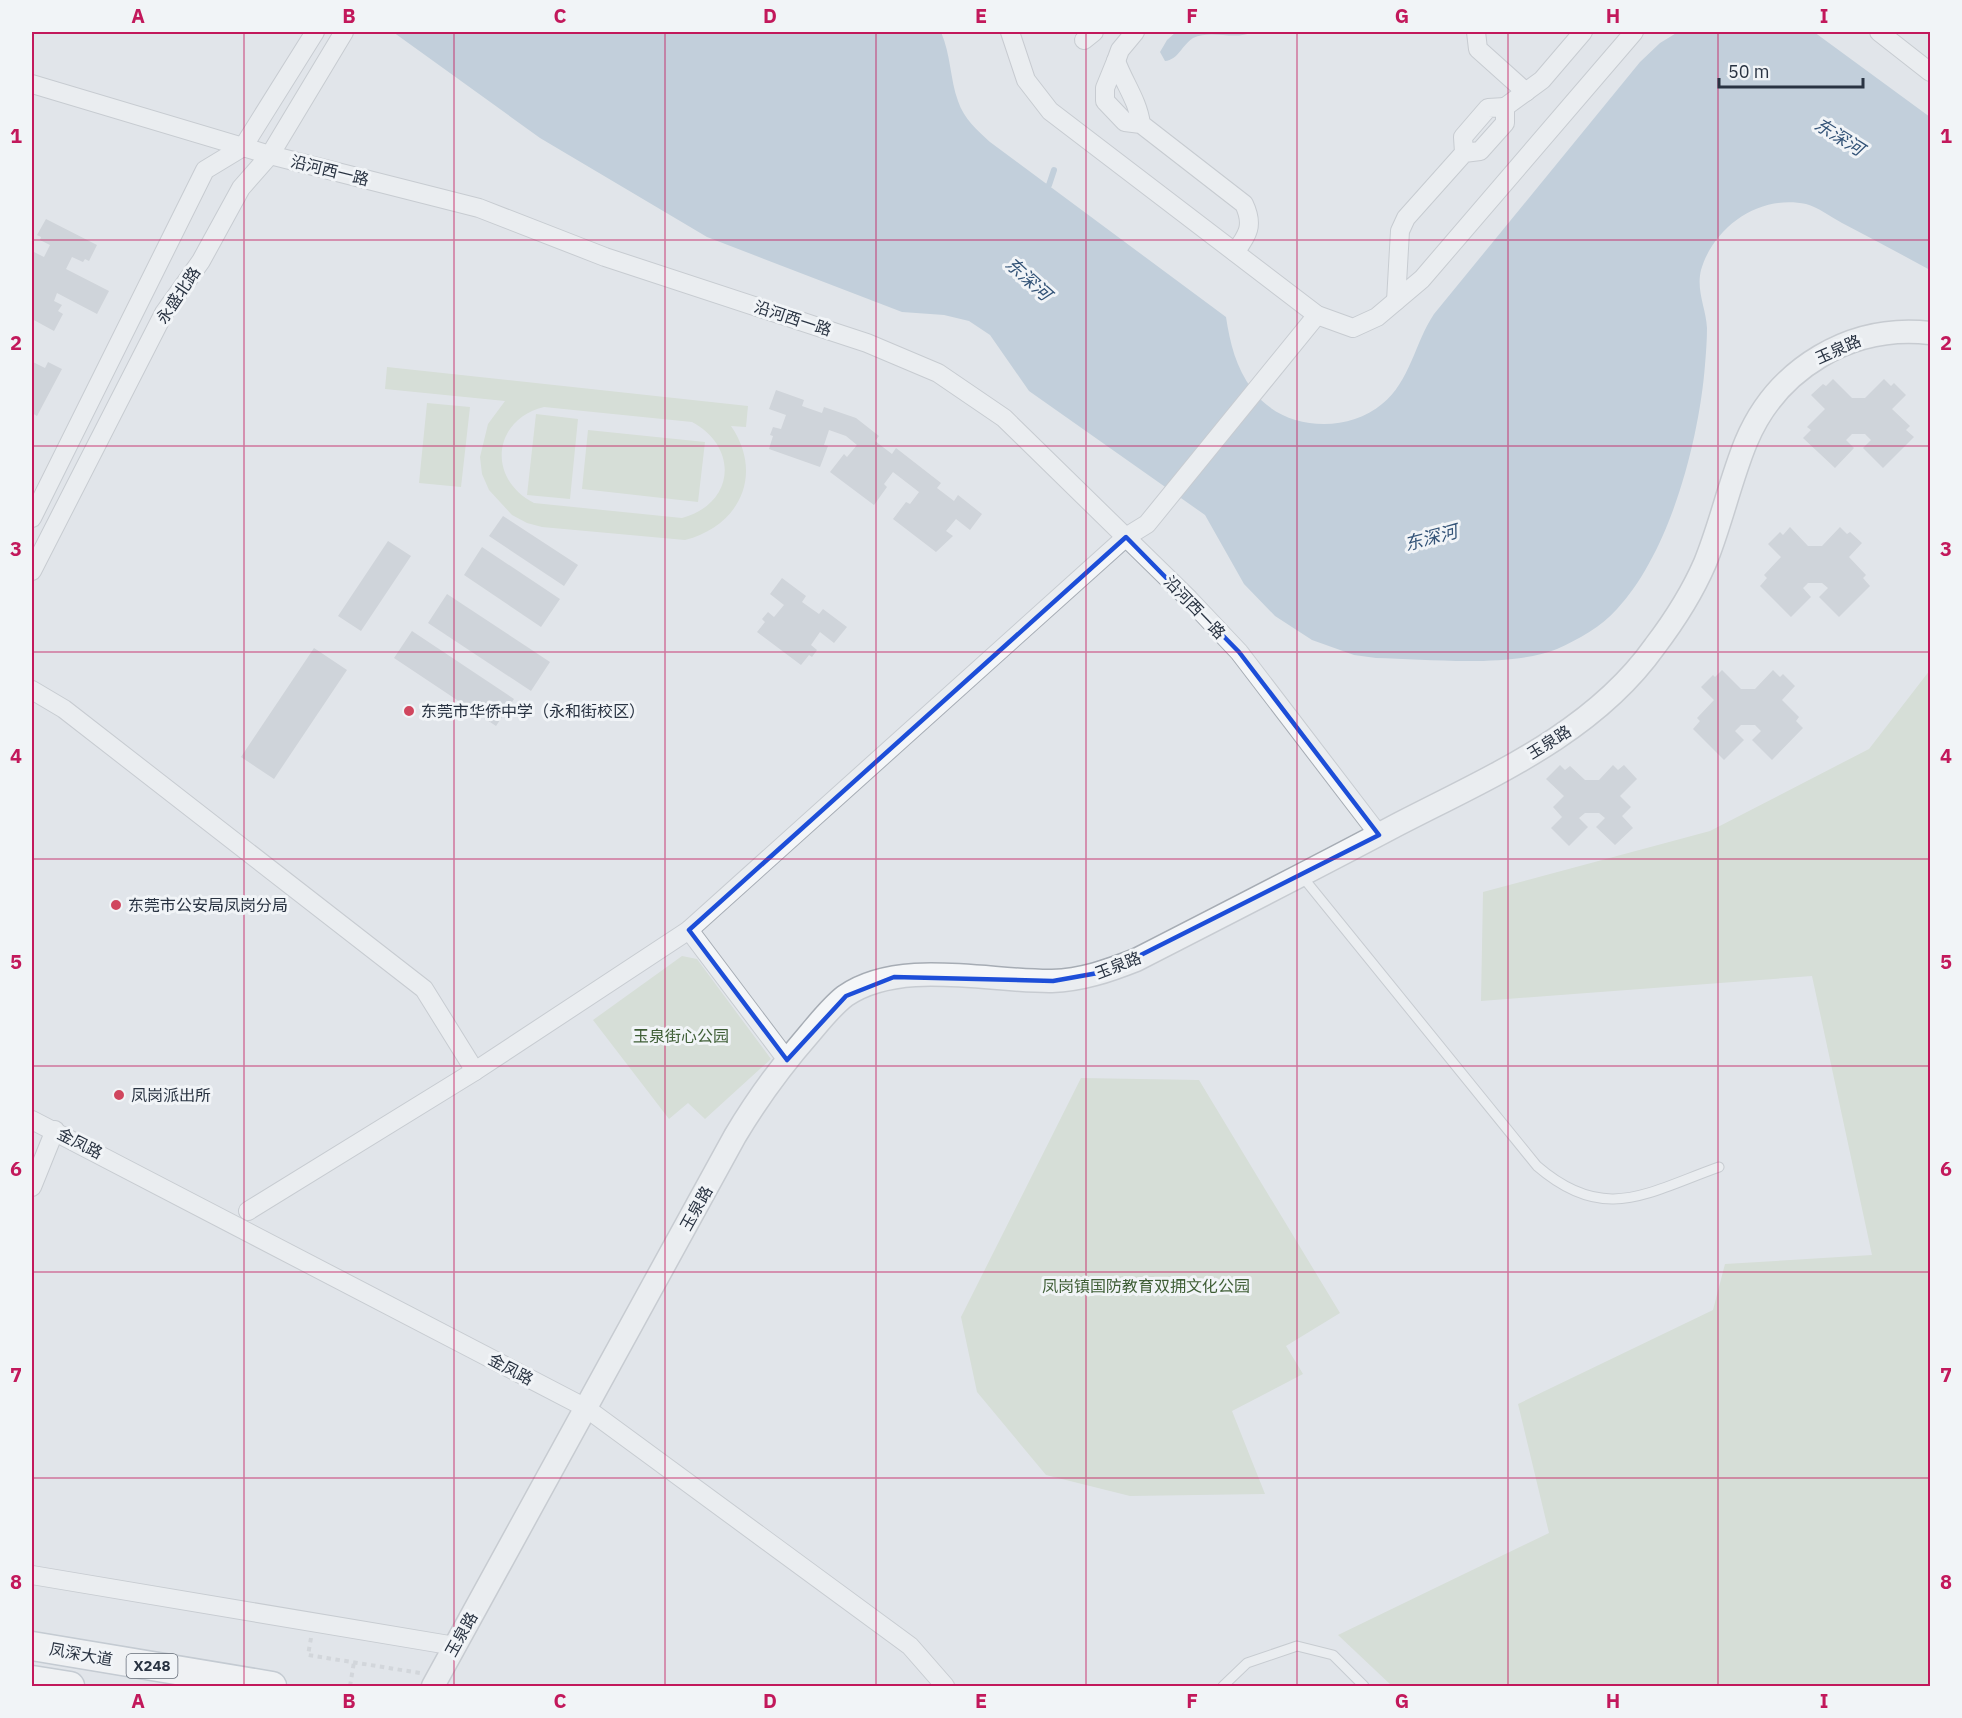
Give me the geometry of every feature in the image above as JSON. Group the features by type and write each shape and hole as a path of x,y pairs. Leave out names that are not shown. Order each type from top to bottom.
{"main road":[{"name":"凤深大道","path":"32,1646 272,1686"},
{"name":"凤深大道","path":"32,1680 70,1686"}],"street":[{"name":"永盛北路","path":"32,518 205,170 243,147 315,32"},
{"name":"永盛北路","path":"32,571 164,313 201,261 241,188 270,155 344,32"},
{"path":"1010,32 1026,80 1050,111 1317,315 1353,328 1377,317 1422,279 1634,32"},
{"path":"1135,32 1120,50 1105,88 1105,101 1125,123 1141,124 1244,204 1250,217 1249,234 1235,252"},
{"path":"1476,32 1478,49 1526,92"},
{"path":"1396,301 1400,231 1406,218 1464,153 1480,151 1505,123 1506,107 1542,80 1583,32"},
{"path":"1879,32 1930,72"},
{"path":"1116,61 1124,84 1138,106 1141,124"},
{"name":"沿河西一路","path":"32,84 270,155 479,208 605,257 867,343 938,373 1004,418 1239,652 1379,834"},
{"path":"248,1211 475,1071 689,930 1126,537 1148,524 1317,315"},
{"name":"玉泉路","path":"433,1686 735,1136 759,1097 827,1013 846,996 868,984 894,978 923,975 1053,981 1083,978 1136,960 1560,737 1626,682 1683,605 1704,566 1746,443 1758,417 1778,390 1806,363 1834,348 1865,336 1898,331 1930,333"},
{"path":"32,690 64,709 424,989 475,1071"},
{"path":"689,930 787,1060"},
{"name":"金凤路","path":"32,1120 586,1408 910,1646 945,1686"},
{"path":"32,1187 55,1130"},
{"path":"32,1575 455,1646"}],"lane":[{"path":"1301,875 1537,1166 1558,1184 1583,1196 1609,1201 1635,1197 1719,1167"},
{"path":"1223,1686 1247,1663 1297,1646 1333,1655 1364,1686"}],"path":[{"path":"308,1654 401,1669"},
{"path":"350,1686 354,1662"}],"highlighted area":[{"path":"1126,537 1239,652 1379,835 1109,971 1053,981 894,977 846,996 787,1060 689,930"}],"green space":[{"path":"387,367 748,406 746,427 731,426 741,444 745,462 745,479 741,496 720,523 704,533 685,540 542,527 527,523 512,515 489,490 482,474 480,457 488,424 505,401 385,389","holes":["544,407 692,422 707,433 718,446 724,460 724,474 721,488 712,501 699,511 682,518 534,503 519,493 508,480 503,466 502,451 506,437 514,424 527,414"]},
{"path":"427,403 470,407 461,487 419,483"},
{"path":"536,414 578,419 570,499 527,495"},
{"path":"588,430 705,442 698,502 582,489"},
{"path":"1930,670 1930,1686 1392,1686 1338,1635 1549,1533 1518,1404 1713,1310 1725,1264 1872,1255 1812,976 1481,1001 1483,892 1710,831 1869,749"},
{"name":"玉泉街心公园","path":"682,956 697,959 771,1059 705,1119 688,1103 669,1119 593,1020"},
{"name":"凤岗镇国防教育双拥文化公园","path":"1081,1078 1199,1080 1340,1313 1286,1346 1303,1374 1232,1411 1265,1494 1130,1496 1046,1475 977,1392 961,1317"}],"water":[{"name":"东深河","path":"393,32 941,32 958,101 967,119 990,142 1226,317 1235,355 1252,389 1264,403 1279,413 1314,424 1332,424 1367,414 1391,395 1406,373 1434,314 1640,62 1660,43 1678,32 1814,32 1930,117 1930,270 1806,204 1789,202 1772,204 1741,217 1716,240 1701,270 1700,292 1707,328 1705,365 1696,427 1679,494 1652,558 1636,585 1617,609 1597,627 1557,649 1516,659 1468,661 1376,658 1354,655 1312,640 1275,616 1244,584 1205,515 1029,391 990,335 969,321 944,315 902,312 707,237 540,138"},
{"path":"1176,32 1253,32 1193,38 1177,55 1165,61 1160,52 1167,40"}],"building":[{"path":"46,219 97,245 89,261 85,259 83,262 72,257 66,269 109,291 97,314 57,293 54,301 62,305 58,311 63,314 54,331 32,319 32,251 44,257 50,245 40,240 41,237 37,235"},
{"path":"33,362 45,368 48,362 62,369 37,416 32,413"},
{"path":"1833,379 1852,398 1865,398 1884,379 1891,386 1894,383 1906,395 1892,409 1910,426 1906,430 1914,437 1883,468 1863,448 1871,440 1865,434 1852,434 1846,440 1854,448 1835,468 1803,438 1811,430 1807,427 1825,409 1811,395 1823,384 1826,386"},
{"path":"776,390 804,400 802,406 822,413 824,407 856,418 879,436 875,441 892,454 896,448 941,483 937,488 954,501 958,495 982,514 970,530 956,519 946,531 953,536 936,552 893,519 906,502 910,504 919,492 893,472 884,484 887,487 874,505 830,472 844,454 847,457 857,445 846,436 829,430 824,445 828,446 820,467 769,449 773,427 781,429 786,415 769,409"},
{"path":"503,516 578,565 564,586 489,536"},
{"path":"1790,527 1808,546 1822,546 1840,527 1847,534 1850,532 1862,543 1849,557 1866,575 1863,578 1870,586 1839,617 1819,597 1828,588 1822,583 1808,583 1803,588 1811,597 1791,617 1760,586 1767,578 1764,575 1781,557 1768,544 1780,532 1783,535"},
{"path":"388,541 411,556 361,631 338,616"},
{"path":"482,547 560,599 541,627 464,575"},
{"path":"782,578 806,596 802,602 819,614 823,609 847,627 834,643 820,632 811,645 817,650 812,657 809,655 801,665 757,632 765,622 762,619 768,612 774,617 784,605 770,594"},
{"path":"447,594 550,662 531,691 428,623"},
{"path":"412,631 514,699 496,726 394,658"},
{"path":"314,648 347,670 274,779 241,757"},
{"path":"1722,670 1741,689 1755,689 1773,670 1780,677 1783,674 1795,686 1782,700 1799,717 1796,721 1803,728 1772,760 1752,740 1761,731 1755,725 1741,725 1735,731 1744,740 1724,760 1693,729 1700,721 1697,718 1714,700 1701,687"},
{"path":"1560,765 1565,770 1570,766 1585,780 1599,780 1613,765 1618,770 1624,765 1637,779 1620,796 1631,807 1622,816 1633,828 1615,845 1596,827 1605,818 1599,813 1585,813 1579,818 1588,827 1569,846 1551,828 1562,817 1553,807 1564,796 1546,779"}],"waterway":[{"path":"1043,190 1049,185 1054,170"}],"place":[{"name":"东莞市华侨中学（永和街校区）","path":"409,711"},
{"name":"东莞市公安局凤岗分局","path":"116,905"},
{"name":"凤岗派出所","path":"119,1095"}]}
